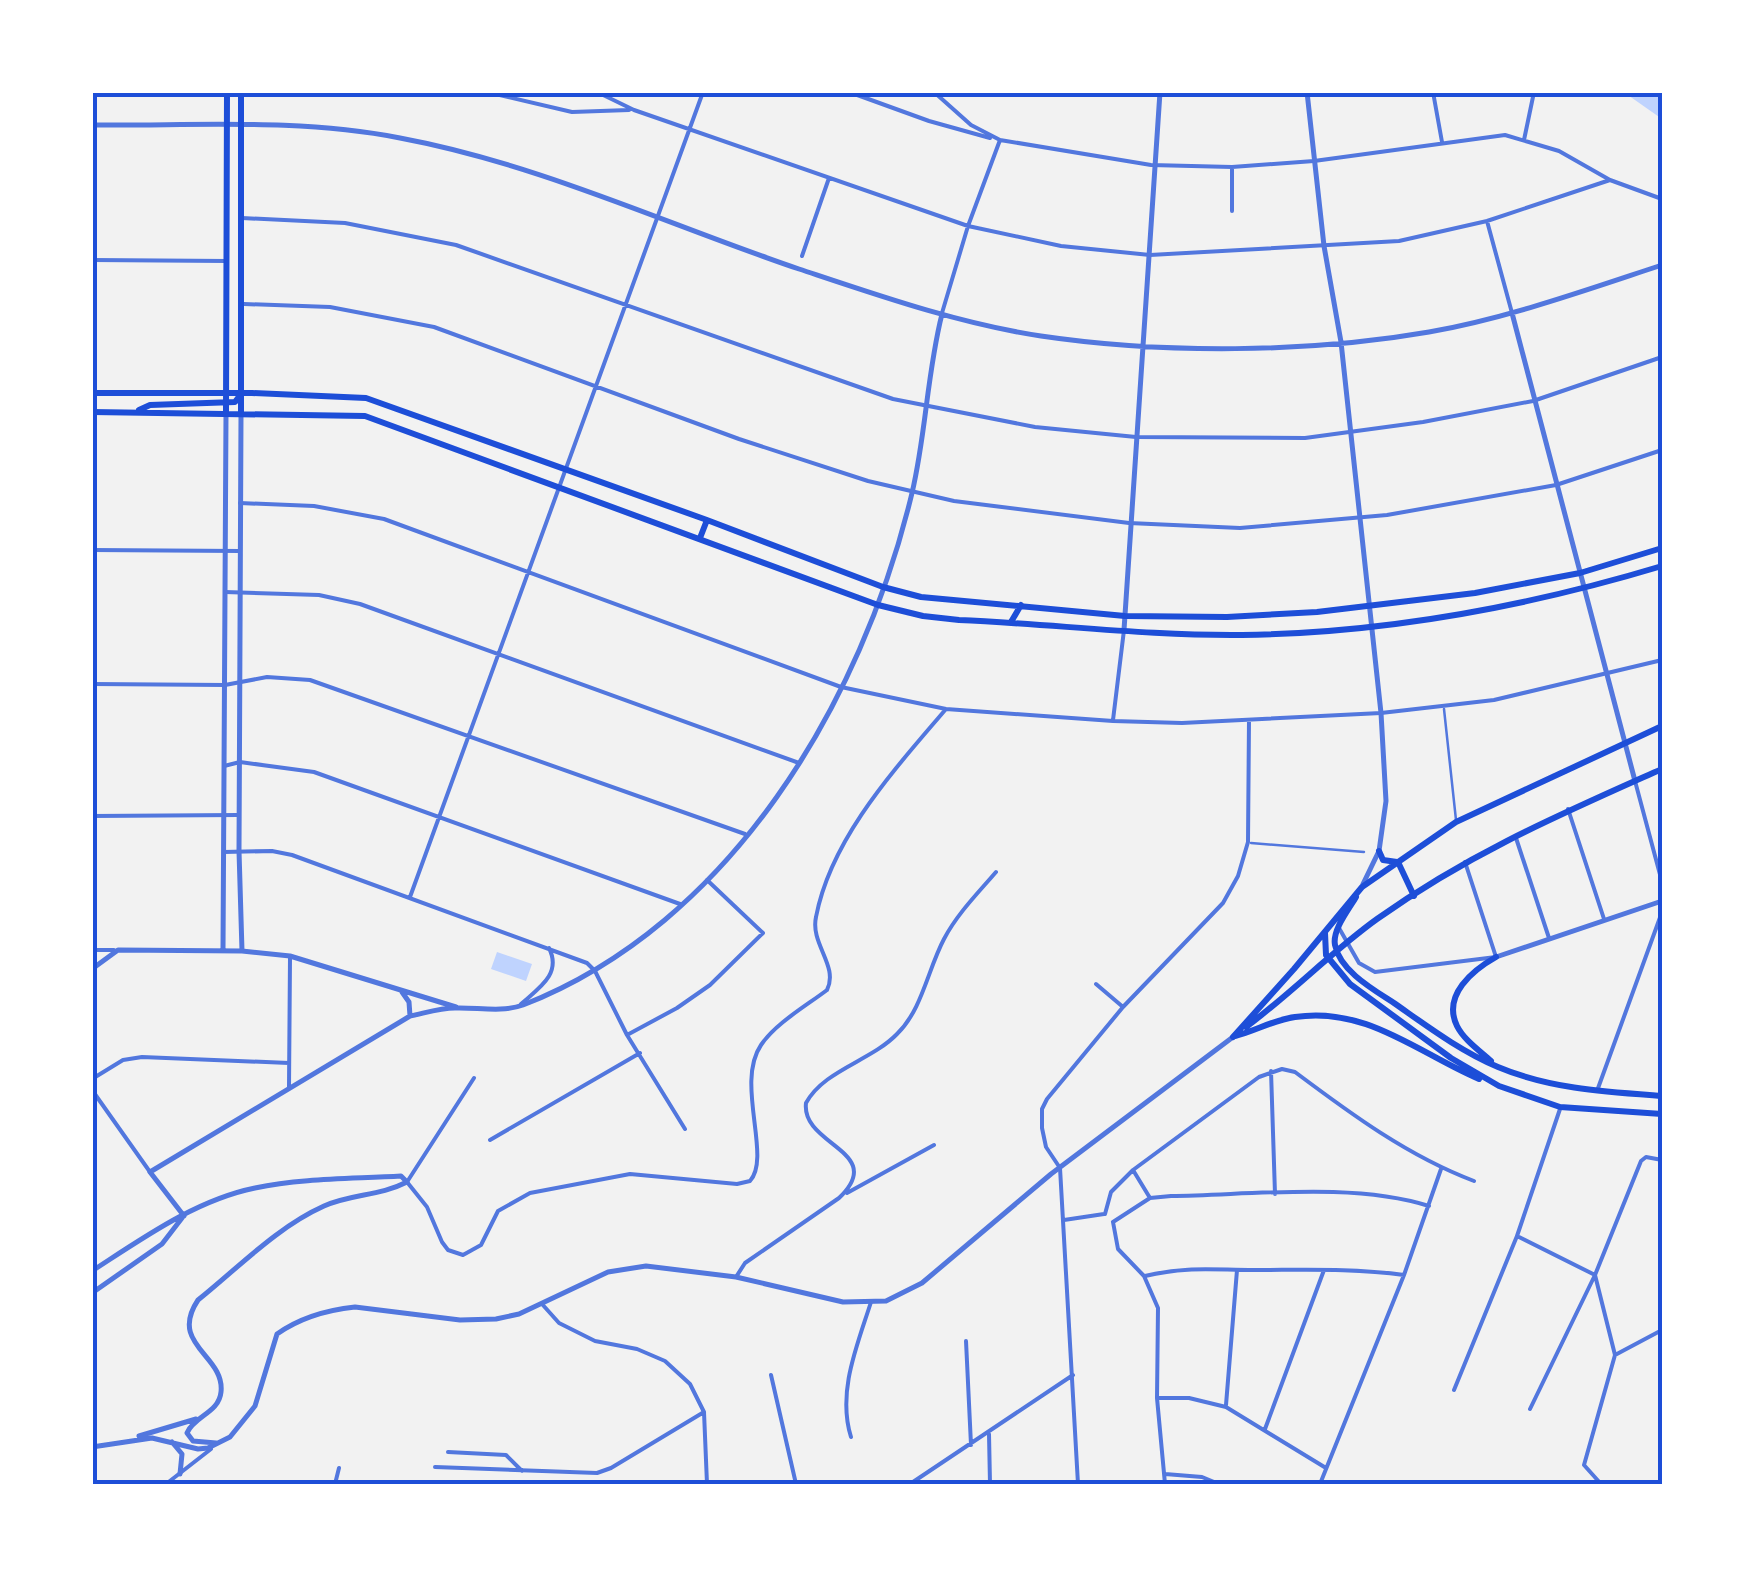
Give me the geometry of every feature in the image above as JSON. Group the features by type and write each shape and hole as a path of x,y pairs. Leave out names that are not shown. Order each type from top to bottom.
{"main road":[{"path":"226,92 226,408"},
{"path":"241,92 242,412"},
{"path":"92,393 366,398 883,587 921,597 1125,616 1241,616 1370,608 1580,573 1662,548"},
{"path":"226,408 241,393"},
{"path":"92,412 135,412 150,405 353,414 878,605 922,616 1242,635 1372,627 1478,612 1584,590 1662,566"},
{"path":"403,431 410,414"},
{"path":"700,538 708,520"},
{"path":"1475,593 1478,612"},
{"path":"1011,622 1021,605"},
{"path":"1241,616 1242,635"},
{"path":"1234,1037 1362,887 1456,822 1662,726"},
{"path":"1234,1037 1347,942 1465,862 1515,834 1662,769"},
{"path":"1379,851 1383,860 1398,862"},
{"path":"1398,862 1414,896"},
{"path":"1362,887 1335,939 1337,950 1353,972 1378,992 1460,1048 1500,1068 1597,1092 1662,1096"},
{"path":"1328,926 1323,945 1328,958 1360,992 1451,1058 1499,1086"},
{"path":"1313,946 1337,950"},
{"path":"1496,956 1466,978 1458,991 1454,1020 1464,1037 1500,1068"},
{"path":"1234,1037 1292,1017 1319,1014 1345,1018 1393,1032 1446,1064 1560,1108 1662,1114"}],"street":[{"path":"486,92 572,112 634,110"},
{"path":"597,92 634,110 968,226 1061,246 1150,255 1400,242 1487,221 1610,180"},
{"path":"410,897 703,92"},
{"path":"850,92 929,121 1000,140 1156,166 1232,168 1442,144 1492,134 1560,151 1610,180 1661,198 1662,209"},
{"path":"934,92 971,125 1000,140"},
{"path":"1113,722 1124,630 1160,92"},
{"path":"1307,92 1382,713 1386,801 1379,851 1362,887"},
{"path":"1433,92 1442,144"},
{"path":"1524,140 1534,92"},
{"path":"92,125 241,124 366,132 436,145 504,163 798,268 942,313 1038,336 1143,347 1340,342 1429,332 1512,312 1662,265"},
{"path":"150,1172 410,1016 458,1008 518,1006 595,971 629,950 683,905 746,834 799,763 842,686 878,605 913,491 942,313 968,226 1000,140"},
{"path":"1232,168 1232,211"},
{"path":"802,256 829,178"},
{"path":"242,218 344,224 456,244 786,362 929,408 1035,427 1136,438 1305,438 1423,422 1533,401 1662,357"},
{"path":"1487,221 1662,882"},
{"path":"92,260 227,262"},
{"path":"241,304 330,307 434,327 868,481 954,502 1129,524 1240,528 1360,518 1556,485 1662,450"},
{"path":"223,951 226,408"},
{"path":"242,412 242,951"},
{"path":"240,503 314,506 384,519 842,686 946,709 1113,722 1382,713 1444,708 1662,660"},
{"path":"92,550 240,550"},
{"path":"226,592 320,595 360,604 799,763"},
{"path":"92,684 225,685 267,676 310,680 746,834"},
{"path":"1444,708 1456,822"},
{"path":"92,1271 158,1228 213,1201 268,1186 401,1176 427,1207 448,1250 463,1255 481,1245 498,1211 530,1193 630,1174 737,1184 750,1181 758,1166 751,1077 754,1058 769,1036 827,990 832,980 816,942 814,921 825,886 856,826 892,773 946,709"},
{"path":"1078,1484 1060,1168 1046,1147 1042,1109 1054,1088 1124,1007 1222,903 1238,876 1248,842 1249,720"},
{"path":"224,766 240,762 314,772 683,905"},
{"path":"1568,809 1604,919"},
{"path":"92,816 240,815"},
{"path":"1515,834 1549,938"},
{"path":"1248,842 1364,852"},
{"path":"224,852 272,850 292,855 587,963 684,1128"},
{"path":"1465,862 1496,956"},
{"path":"839,1198 850,1188 854,1166 809,1121 806,1103 819,1086 890,1042 910,1021 954,922 996,872"},
{"path":"627,1035 677,1008 710,984 762,934 708,880"},
{"path":"1339,928 1359,963 1375,972 1496,956 1662,901"},
{"path":"1597,1092 1662,912"},
{"path":"518,1006 551,974 553,959 548,948"},
{"path":"92,950 242,951 290,956 458,1008"},
{"path":"92,969 118,950"},
{"path":"288,1088 290,956"},
{"path":"1096,984 1124,1007"},
{"path":"399,989 410,1002 410,1016"},
{"path":"166,1484 250,1416 260,1396 273,1340 292,1324 339,1308 482,1320 519,1314 608,1272 646,1266 736,1277 843,1302 886,1301 922,1283 1060,1168 1234,1037"},
{"path":"490,1140 640,1053"},
{"path":"92,1080 123,1060 142,1057 290,1063"},
{"path":"1271,1071 1275,1194"},
{"path":"1105,1214 1111,1192 1133,1170 1271,1071 1295,1072 1367,1125 1441,1168 1474,1181"},
{"path":"219,1443 189,1438 188,1429 215,1406 221,1388 215,1371 190,1336 190,1312 198,1300 300,1219 328,1204 393,1190 406,1182 474,1078"},
{"path":"92,1090 184,1216"},
{"path":"1454,1390 1517,1236 1560,1108"},
{"path":"736,1277 745,1263 869,1178 934,1145"},
{"path":"1530,1409 1595,1275 1640,1161 1646,1157 1662,1160"},
{"path":"1320,1484 1404,1275 1441,1168"},
{"path":"1133,1170 1150,1198"},
{"path":"1113,1222 1150,1198 1370,1194 1429,1206"},
{"path":"1064,1220 1105,1214"},
{"path":"1105,1214 1113,1222 1118,1249 1144,1276 1158,1308 1157,1398 1166,1484"},
{"path":"92,1294 162,1244 184,1216"},
{"path":"1517,1236 1595,1275 1615,1355 1584,1465 1602,1484"},
{"path":"1144,1276 1203,1266 1236,1270 1356,1268 1404,1275"},
{"path":"1226,1407 1236,1270"},
{"path":"1265,1430 1324,1270"},
{"path":"851,1437 846,1420 846,1394 870,1302"},
{"path":"542,1304 559,1323 595,1341 637,1349 665,1362 690,1384 704,1412 707,1484"},
{"path":"1615,1355 1662,1330"},
{"path":"966,1341 972,1446"},
{"path":"910,1484 990,1434 1073,1374"},
{"path":"771,1376 796,1484"},
{"path":"1157,1398 1189,1398 1226,1407 1326,1468"},
{"path":"436,1467 587,1474 604,1471 704,1412"},
{"path":"118,1443 203,1416"},
{"path":"990,1434 990,1484"},
{"path":"92,1448 165,1438 194,1449 219,1443"},
{"path":"165,1438 182,1454 180,1474"},
{"path":"448,1452 506,1455 522,1472"},
{"path":"335,1484 338,1468"},
{"path":"1166,1474 1202,1477 1219,1484"}],"water":[{"path":"1625,93 1662,93 1662,119"},
{"path":"497,952 532,964 526,981 491,969"}]}
